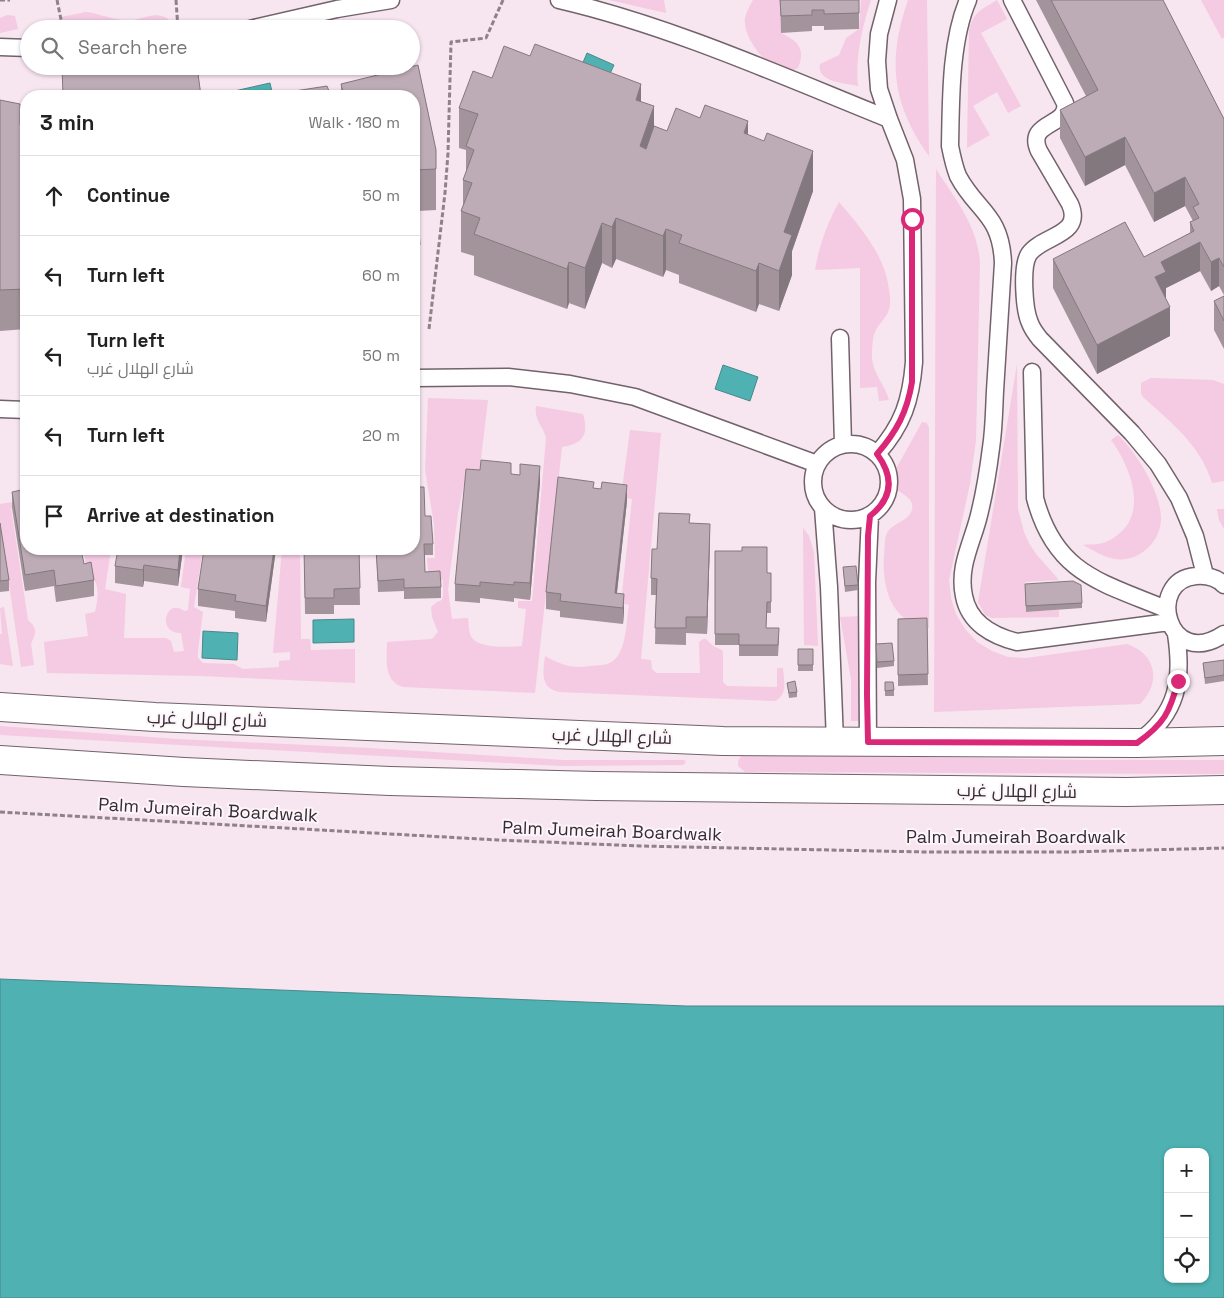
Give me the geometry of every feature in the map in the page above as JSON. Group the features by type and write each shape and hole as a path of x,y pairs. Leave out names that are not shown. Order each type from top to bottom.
{"main road":[{"name":"شارع الهلال غرب","path":"0,707 165,718 724,741 1137,743 1224,741"},
{"name":"شارع الهلال غرب","path":"0,760 174,771 390,781 596,786 1126,792 1224,790"}],"lane":[{"path":"289,20 337,9 391,0"},
{"path":"558,0 643,23 889,120"},
{"path":"877,454 891,439 906,409 914,362 912,200 905,160 879,89 877,62 879,34 888,0"},
{"path":"968,0 957,32 950,146 958,176 994,222 1003,248 992,446 978,519 964,562 961,580 964,598 972,615 984,628 1000,638 1018,642 1170,622"},
{"path":"1012,0 1067,109 1064,114 1038,132 1036,142 1038,151 1070,204 1073,214 1073,219 1068,228 1029,254 1024,265 1027,313 1034,331 1132,433 1158,464 1179,498 1195,536 1218,580"},
{"path":"0,47 20,48"},
{"path":"1002,281 1025,280"},
{"path":"840,338 843,444"},
{"path":"1032,372 1035,498 1040,517 1048,535 1060,552 1074,566 1090,577 1170,622 1188,641 1201,644 1214,641 1224,634"},
{"path":"420,378 508,377 570,384 635,397 817,464"},
{"path":"0,409 20,410"},
{"path":"843,444 856,444 877,454 887,469 889,478 889,487 883,504 870,516 861,520 850,521 830,515 816,499 813,476 817,464 832,448 843,444"},
{"path":"823,508 829,587 835,742"},
{"path":"868,742 867,582 870,516"},
{"path":"1137,743 1151,733 1163,720 1172,704 1178,681 1180,657 1170,622 1170,595 1178,583 1191,576 1218,580"}],"path":[{"path":"0,0 10,0"},
{"path":"57,0 61,20"},
{"path":"176,0 177,20"},
{"path":"429,329 445,193 451,42 486,38 503,0"},
{"name":"Palm Jumeirah Boardwalk","path":"0,812 469,839 640,846 925,852 1068,852 1224,848"}],"shaded area":[{"path":"609,0 664,0 666,13"},
{"path":"753,0 780,0 781,33 792,39 799,46 801,56 798,68 790,71 774,67 766,61 753,44 745,26 745,18"},
{"path":"861,0 871,0 860,43 857,75 858,86 827,78 822,75 820,64 839,55 846,38 859,29"},
{"path":"908,0 927,0 929,156 907,118 897,81 897,43"},
{"path":"997,0 1007,19 981,33 1021,106 1008,113 997,92 973,106 990,135 967,148 969,31 975,15"},
{"path":"1201,0 1224,0 1224,37 1222,39"},
{"path":"86,12 127,20 62,20 61,17"},
{"path":"7,15 15,16 18,29 0,33 0,18"},
{"path":"151,16 168,20 133,20"},
{"path":"936,169 958,202 970,225 975,237 980,263 976,440 970,484 949,580 951,598 956,614 965,629 977,642 992,651 1008,657 1026,658 1127,644 1144,654 1153,670 1151,687 1147,696 1140,704 934,712"},
{"path":"839,202 871,243 887,277 890,307 875,332 872,358 889,400 879,401 877,387 860,388 860,268 815,270 824,235"},
{"path":"1017,364 1018,509 1029,543 1059,580 1025,582 1026,612 1059,610 1059,617 992,618 985,615 978,602"},
{"path":"1151,378 1213,380 1224,384 1224,481 1212,483 1201,458 1193,446 1141,394 1141,383"},
{"path":"428,398 488,400 479,475 465,479 458,513 448,590 452,619 468,618 469,631 472,638 476,642 488,646 522,646 526,609 518,608 518,601 532,601 546,438 537,420 536,406 583,414 585,433 583,437 575,444 562,447 535,693 403,687 392,680 389,675 387,642 432,639 438,632 432,617 431,607 442,600 443,580 429,581 427,558 435,558 434,524 425,470"},
{"path":"922,422 927,423 929,428 929,628 916,625 906,619 891,602 887,591 884,568 887,533 908,517 912,510 910,499 895,487 897,467"},
{"path":"630,430 661,433 641,659 651,660 652,669 656,673 700,673 699,642 706,639 713,646 722,650 723,682 727,686 777,687 777,668 783,668 784,691 775,701 559,692 553,690 546,683 544,679 545,656 572,667 584,667 611,663 621,650 629,605 621,603 632,499 621,497"},
{"path":"1118,435 1133,452 1147,474 1157,497 1161,519 1157,536 1153,543 1140,554 1124,559 1106,557 1083,545 1101,544 1116,536 1129,521 1133,510 1134,498 1129,473 1111,440"},
{"path":"20,501 20,506 11,508 28,620 35,630 31,644 34,665 21,667 0,522 0,504"},
{"path":"1217,509 1224,509 1224,529 1219,520"},
{"path":"803,528 809,536 814,552 818,646 804,645"},
{"path":"84,555 110,555 105,589 126,594 124,638 166,638 171,641 174,652 184,651 181,633 169,629 166,620 169,611 173,608 188,610 190,589 181,587 185,555 202,555 194,607 203,612 198,658 203,663 234,664 243,669 279,667 279,661 290,660 290,652 273,653 281,555 300,555 301,639 310,639 311,650 355,649 355,683 201,676 47,673 44,642 88,636 85,614 95,612 98,591 95,581 88,575"},
{"path":"4,607 13,666 0,664 0,634 2,634 0,608"},
{"path":"862,616 859,679 860,721 851,721 851,679 840,617"},
{"path":"0,726 177,739 564,760 684,760 686,762 683,765 561,766 0,735"},
{"path":"744,754 1086,760 1224,760 1224,774 745,772 738,766 739,759"}],"water":[{"path":"587,53 614,65 602,91 576,79"},
{"path":"270,83 272,90 239,90"},
{"path":"723,365 758,377 750,401 715,389"},
{"path":"354,619 354,642 313,643 313,620"},
{"path":"203,631 238,633 237,660 202,658"},
{"path":"0,979 686,1006 1224,1006 1224,1298 0,1298"}],"building":[{"path":"780,0 859,0 859,13 824,14 824,10 812,10 812,15 781,16"},
{"path":"1051,0 1163,0 1224,119 1224,267 1219,258 1211,262 1200,242 1161,262 1166,272 1155,277 1170,307 1097,345 1053,259 1125,222 1144,257 1194,231 1190,222 1199,218 1193,207 1199,204 1185,177 1154,193 1125,137 1085,157 1060,110 1098,90"},
{"path":"535,44 641,84 636,100 654,106 640,146 646,149 654,126 667,131 676,108 700,118 705,105 748,121 744,133 764,141 767,133 813,151 784,232 792,235 779,271 759,263 756,271 679,243 682,235 666,229 663,236 616,218 612,227 602,223 585,268 569,262 567,269 474,234 480,218 461,211 472,183 463,180 474,150 466,146 478,114 459,108 473,71 492,78 504,46 530,56"},
{"path":"420,74 436,150 436,169 420,170 420,90 342,90 341,84 377,75"},
{"path":"62,75 198,75 200,90 63,90"},
{"path":"327,86 329,90 301,90"},
{"path":"0,100 20,104 20,289 0,290"},
{"path":"1224,296 1224,321 1214,301"},
{"path":"481,460 511,463 511,474 520,475 520,464 540,466 530,583 514,582 514,585 480,582 480,586 455,584 466,469 480,470"},
{"path":"558,477 594,482 593,488 601,489 602,482 627,485 615,593 624,594 623,608 560,601 561,594 546,592"},
{"path":"420,487 424,487 425,516 431,516 433,544 424,544 425,572 440,571 441,587 404,588 404,579 378,581 376,555 420,555"},
{"path":"20,490 20,543 12,492"},
{"path":"659,513 690,514 689,523 710,524 707,617 686,617 686,628 655,628 657,579 651,578 652,549 657,549"},
{"path":"0,523 9,580 0,581"},
{"path":"742,547 767,547 767,573 771,573 771,602 767,602 766,628 779,628 778,645 739,645 739,634 715,634 715,551 742,551"},
{"path":"22,555 82,555 84,564 91,562 94,580 56,586 54,570 25,575"},
{"path":"117,555 179,555 178,570 144,565 143,570 115,566"},
{"path":"203,555 273,555 266,606 235,601 236,595 198,589"},
{"path":"304,555 359,555 360,588 334,589 334,598 305,598"},
{"path":"856,566 858,585 845,586 843,567"},
{"path":"1073,581 1081,585 1082,603 1026,606 1025,584"},
{"path":"927,618 928,674 898,675 898,619"},
{"path":"892,643 894,661 877,662 876,644"},
{"path":"798,649 813,649 813,665 798,665"},
{"path":"1224,660 1224,675 1205,678 1203,663"},
{"path":"795,681 797,692 789,693 787,683"},
{"path":"885,682 893,682 894,690 885,691"}],"route":[{"path":"912,219 914,362 912,382 908,402 901,421 891,439 877,454 887,469 889,487 883,504 870,516 868,536 868,742 1137,743 1151,733 1163,720 1172,704 1178,681"}]}
